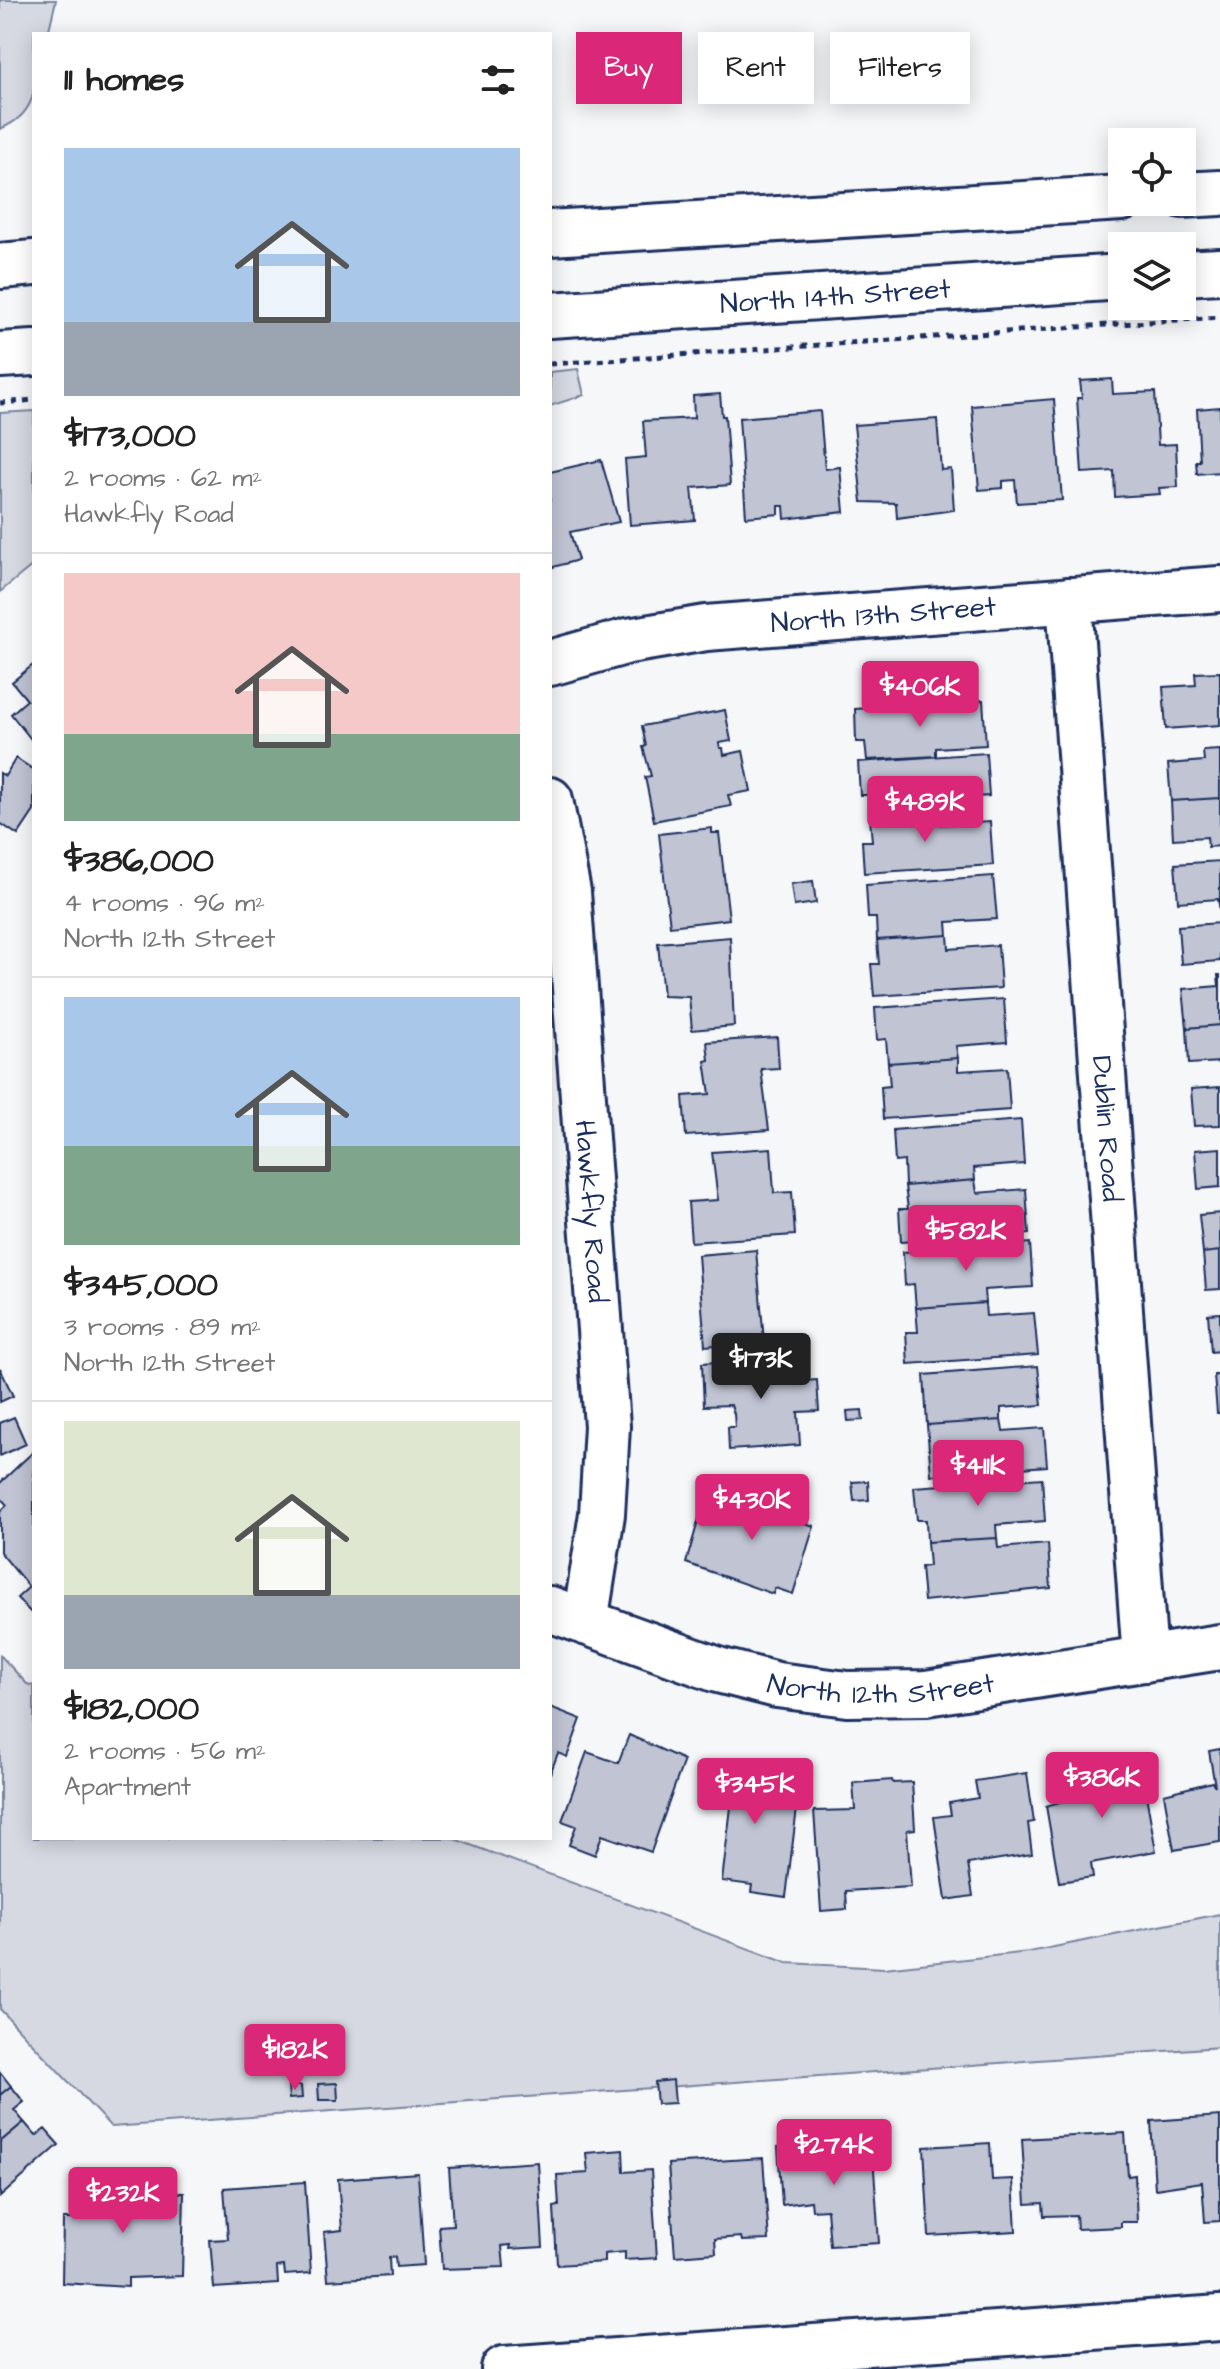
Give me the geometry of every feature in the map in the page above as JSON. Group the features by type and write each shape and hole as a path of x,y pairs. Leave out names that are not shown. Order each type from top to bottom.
{"street":[{"path":"1196,194 1220,193"},
{"path":"552,233 1108,199"},
{"path":"0,266 32,263"},
{"path":"1196,272 1220,271"},
{"name":"North 14th Street","path":"552,315 1108,278"},
{"path":"0,355 32,353"},
{"name":"North 13th Street","path":"552,662 628,641 706,628 1220,589"},
{"name":"Dublin Road","path":"1069,600 1145,1659"},
{"name":"Hawkfly Road","path":"552,810 568,892 607,1426 602,1514 567,1616"},
{"name":"North 12th Street","path":"567,1616 718,1670 777,1685 847,1694 926,1693 1220,1647"},
{"path":"504,2369 879,2356 1220,2318"}],"path":[{"path":"552,364 1220,317"},
{"path":"0,403 32,400"}],"shaded area":[{"path":"0,0 56,0 48,32 32,32 31,102 14,121 0,129"},
{"path":"578,369 584,395 552,405 552,372"},
{"path":"32,411 32,566 0,592 0,413"},
{"path":"0,1655 27,1684 32,1685 32,1840 457,1840 787,1963 884,1968 1029,1952 1220,1914 1220,2047 111,2127 0,2009"}],"building":[{"path":"1112,379 1113,394 1155,392 1158,445 1176,444 1178,487 1159,488 1160,494 1115,497 1114,471 1082,473 1077,398 1082,398 1080,381"},
{"path":"720,394 722,416 725,416 730,485 692,488 695,520 630,525 625,459 646,457 643,421 694,418 693,396"},
{"path":"1054,399 1062,500 1017,503 1015,480 1003,481 1003,488 979,490 972,406"},
{"path":"1220,407 1220,472 1197,474 1196,461 1200,461 1197,409"},
{"path":"820,411 825,469 840,467 844,512 785,519 784,506 779,506 779,514 746,517 739,418"},
{"path":"937,419 941,470 951,469 954,510 897,518 896,503 862,502 854,425"},
{"path":"601,460 619,522 570,532 578,560 552,567 552,472"},
{"path":"32,666 32,740 11,714 27,700 12,682"},
{"path":"1220,672 1220,725 1166,729 1163,687 1196,685 1195,673"},
{"path":"983,700 986,745 936,748 936,756 867,760 865,742 856,742 855,709"},
{"path":"725,710 731,741 719,743 720,748 723,748 724,755 743,751 751,791 728,795 731,806 654,821 645,777 651,776 643,747 646,746 642,726"},
{"path":"1220,750 1220,798 1171,801 1168,764 1204,761 1203,751"},
{"path":"986,753 989,796 939,800 940,813 870,818 869,795 860,795 858,762"},
{"path":"16,758 32,769 32,814 18,835 0,823 0,773 5,776"},
{"path":"1220,798 1220,846 1208,847 1207,837 1173,839 1171,801"},
{"path":"940,813 941,825 990,822 993,865 864,873 862,841 872,841 870,818"},
{"path":"712,828 712,833 719,833 729,919 670,926 659,834"},
{"path":"1220,861 1220,911 1218,899 1178,902 1175,864"},
{"path":"993,876 997,919 947,922 948,935 877,940 876,918 868,918 866,885"},
{"path":"813,881 816,903 794,906 791,884"},
{"path":"1220,923 1220,961 1181,964 1178,926"},
{"path":"948,935 949,949 998,945 1001,988 874,996 871,964 879,964 877,940"},
{"path":"730,937 734,1026 692,1030 689,997 663,996 658,943"},
{"path":"1220,975 1220,1025 1187,1028 1183,989 1219,986"},
{"path":"1004,999 1007,1042 956,1046 958,1058 888,1063 886,1039 877,1040 875,1008"},
{"path":"1220,1025 1220,1062 1189,1064 1187,1028"},
{"path":"777,1037 779,1068 761,1069 769,1130 686,1136 683,1096 710,1094 705,1061 709,1060 707,1042"},
{"path":"958,1058 958,1071 1007,1068 1010,1110 883,1119 881,1087 890,1086 888,1063"},
{"path":"1220,1087 1220,1125 1194,1126 1191,1089"},
{"path":"1021,1120 1024,1164 974,1168 975,1180 905,1186 904,1161 895,1162 893,1130"},
{"path":"771,1148 774,1193 792,1192 795,1235 691,1242 688,1202 718,1200 712,1152"},
{"path":"1220,1148 1220,1187 1198,1189 1195,1150"},
{"path":"975,1180 977,1193 1026,1189 1029,1234 901,1242 899,1209 908,1209 905,1186"},
{"path":"1220,1213 1220,1251 1203,1253 1199,1215"},
{"path":"1030,1243 1033,1287 984,1290 985,1303 916,1308 914,1284 905,1285 903,1252"},
{"path":"756,1250 764,1341 705,1346 698,1255"},
{"path":"1220,1251 1220,1289 1206,1290 1203,1253"},
{"path":"985,1303 986,1316 1034,1313 1038,1355 908,1364 906,1332 918,1332 916,1308"},
{"path":"1220,1313 1220,1351 1211,1352 1208,1314"},
{"path":"746,1360 746,1364 801,1360 802,1381 817,1380 819,1411 798,1412 800,1445 729,1450 728,1427 735,1427 734,1414 731,1405 704,1406 702,1363"},
{"path":"1038,1366 1042,1405 1001,1408 1001,1420 927,1425 924,1375"},
{"path":"0,1368 13,1396 0,1402"},
{"path":"1214,1375 1220,1375 1220,1413 1217,1413"},
{"path":"862,1410 863,1420 848,1421 847,1411"},
{"path":"14,1417 26,1444 0,1456 0,1423"},
{"path":"1001,1420 1003,1431 1044,1428 1047,1466 931,1475 927,1425"},
{"path":"32,1453 32,1614 17,1598 29,1587 0,1552 0,1512 7,1505 0,1497 0,1483"},
{"path":"1042,1478 1045,1521 996,1525 997,1538 927,1542 926,1520 917,1520 914,1487"},
{"path":"868,1481 869,1500 854,1501 852,1482"},
{"path":"759,1490 800,1502 795,1520 814,1526 793,1594 775,1588 773,1594 686,1563 706,1494 754,1508"},
{"path":"997,1538 998,1548 1048,1544 1051,1588 924,1601 921,1567 929,1566 927,1542"},
{"path":"552,1708 581,1719 567,1757 558,1753 552,1769"},
{"path":"629,1735 684,1760 651,1852 602,1835 595,1855 569,1845 576,1826 562,1821 587,1752 618,1763"},
{"path":"1220,1749 1220,1842 1174,1850 1164,1794 1212,1782 1215,1786 1209,1751"},
{"path":"1139,1756 1156,1851 1091,1863 1093,1877 1059,1882 1046,1806 1080,1796 1078,1786 1093,1783 1090,1764"},
{"path":"730,1764 772,1770 771,1776 787,1778 785,1798 798,1800 786,1897 751,1892 752,1885 722,1881 731,1807 704,1804 709,1766 729,1768"},
{"path":"1027,1773 1034,1822 1028,1823 1032,1854 968,1864 973,1896 946,1900 934,1817 951,1815 949,1803 978,1798 975,1781"},
{"path":"892,1780 893,1783 912,1782 915,1829 907,1830 911,1887 846,1891 847,1909 821,1911 814,1811 855,1810 853,1783"},
{"path":"0,2072 11,2086 0,2095"},
{"path":"673,2080 675,2103 657,2104 655,2082"},
{"path":"337,2083 338,2100 319,2100 318,2084"},
{"path":"11,2086 24,2102 14,2110 24,2122 0,2142 0,2095"},
{"path":"288,2086 301,2086 302,2098 289,2099"},
{"path":"1220,2116 1220,2221 1205,2222 1202,2182 1155,2189 1151,2121"},
{"path":"24,2122 36,2136 45,2129 59,2145 0,2197 0,2142"},
{"path":"1125,2133 1128,2176 1135,2175 1137,2222 1121,2222 1121,2227 1077,2229 1076,2215 1044,2216 1043,2203 1026,2204 1022,2139"},
{"path":"872,2140 879,2243 830,2246 827,2209 812,2210 811,2201 782,2205 778,2147"},
{"path":"990,2143 992,2180 1013,2179 1016,2231 929,2236 924,2147"},
{"path":"623,2150 624,2172 651,2170 657,2258 625,2260 625,2252 604,2254 604,2262 557,2265 554,2207 559,2206 557,2175 588,2173 586,2153"},
{"path":"763,2158 769,2240 742,2241 741,2237 715,2239 716,2253 675,2256 668,2164"},
{"path":"538,2162 543,2247 510,2249 511,2245 502,2246 504,2267 442,2269 439,2226 453,2225 449,2168"},
{"path":"418,2173 424,2265 396,2267 395,2257 389,2258 390,2276 328,2280 324,2232 342,2230 338,2179"},
{"path":"86,2174 134,2179 134,2192 184,2193 182,2276 128,2278 128,2287 62,2283 63,2219 84,2219"},
{"path":"305,2182 311,2273 285,2275 284,2266 277,2267 278,2284 214,2288 210,2240 228,2239 224,2188"}]}
